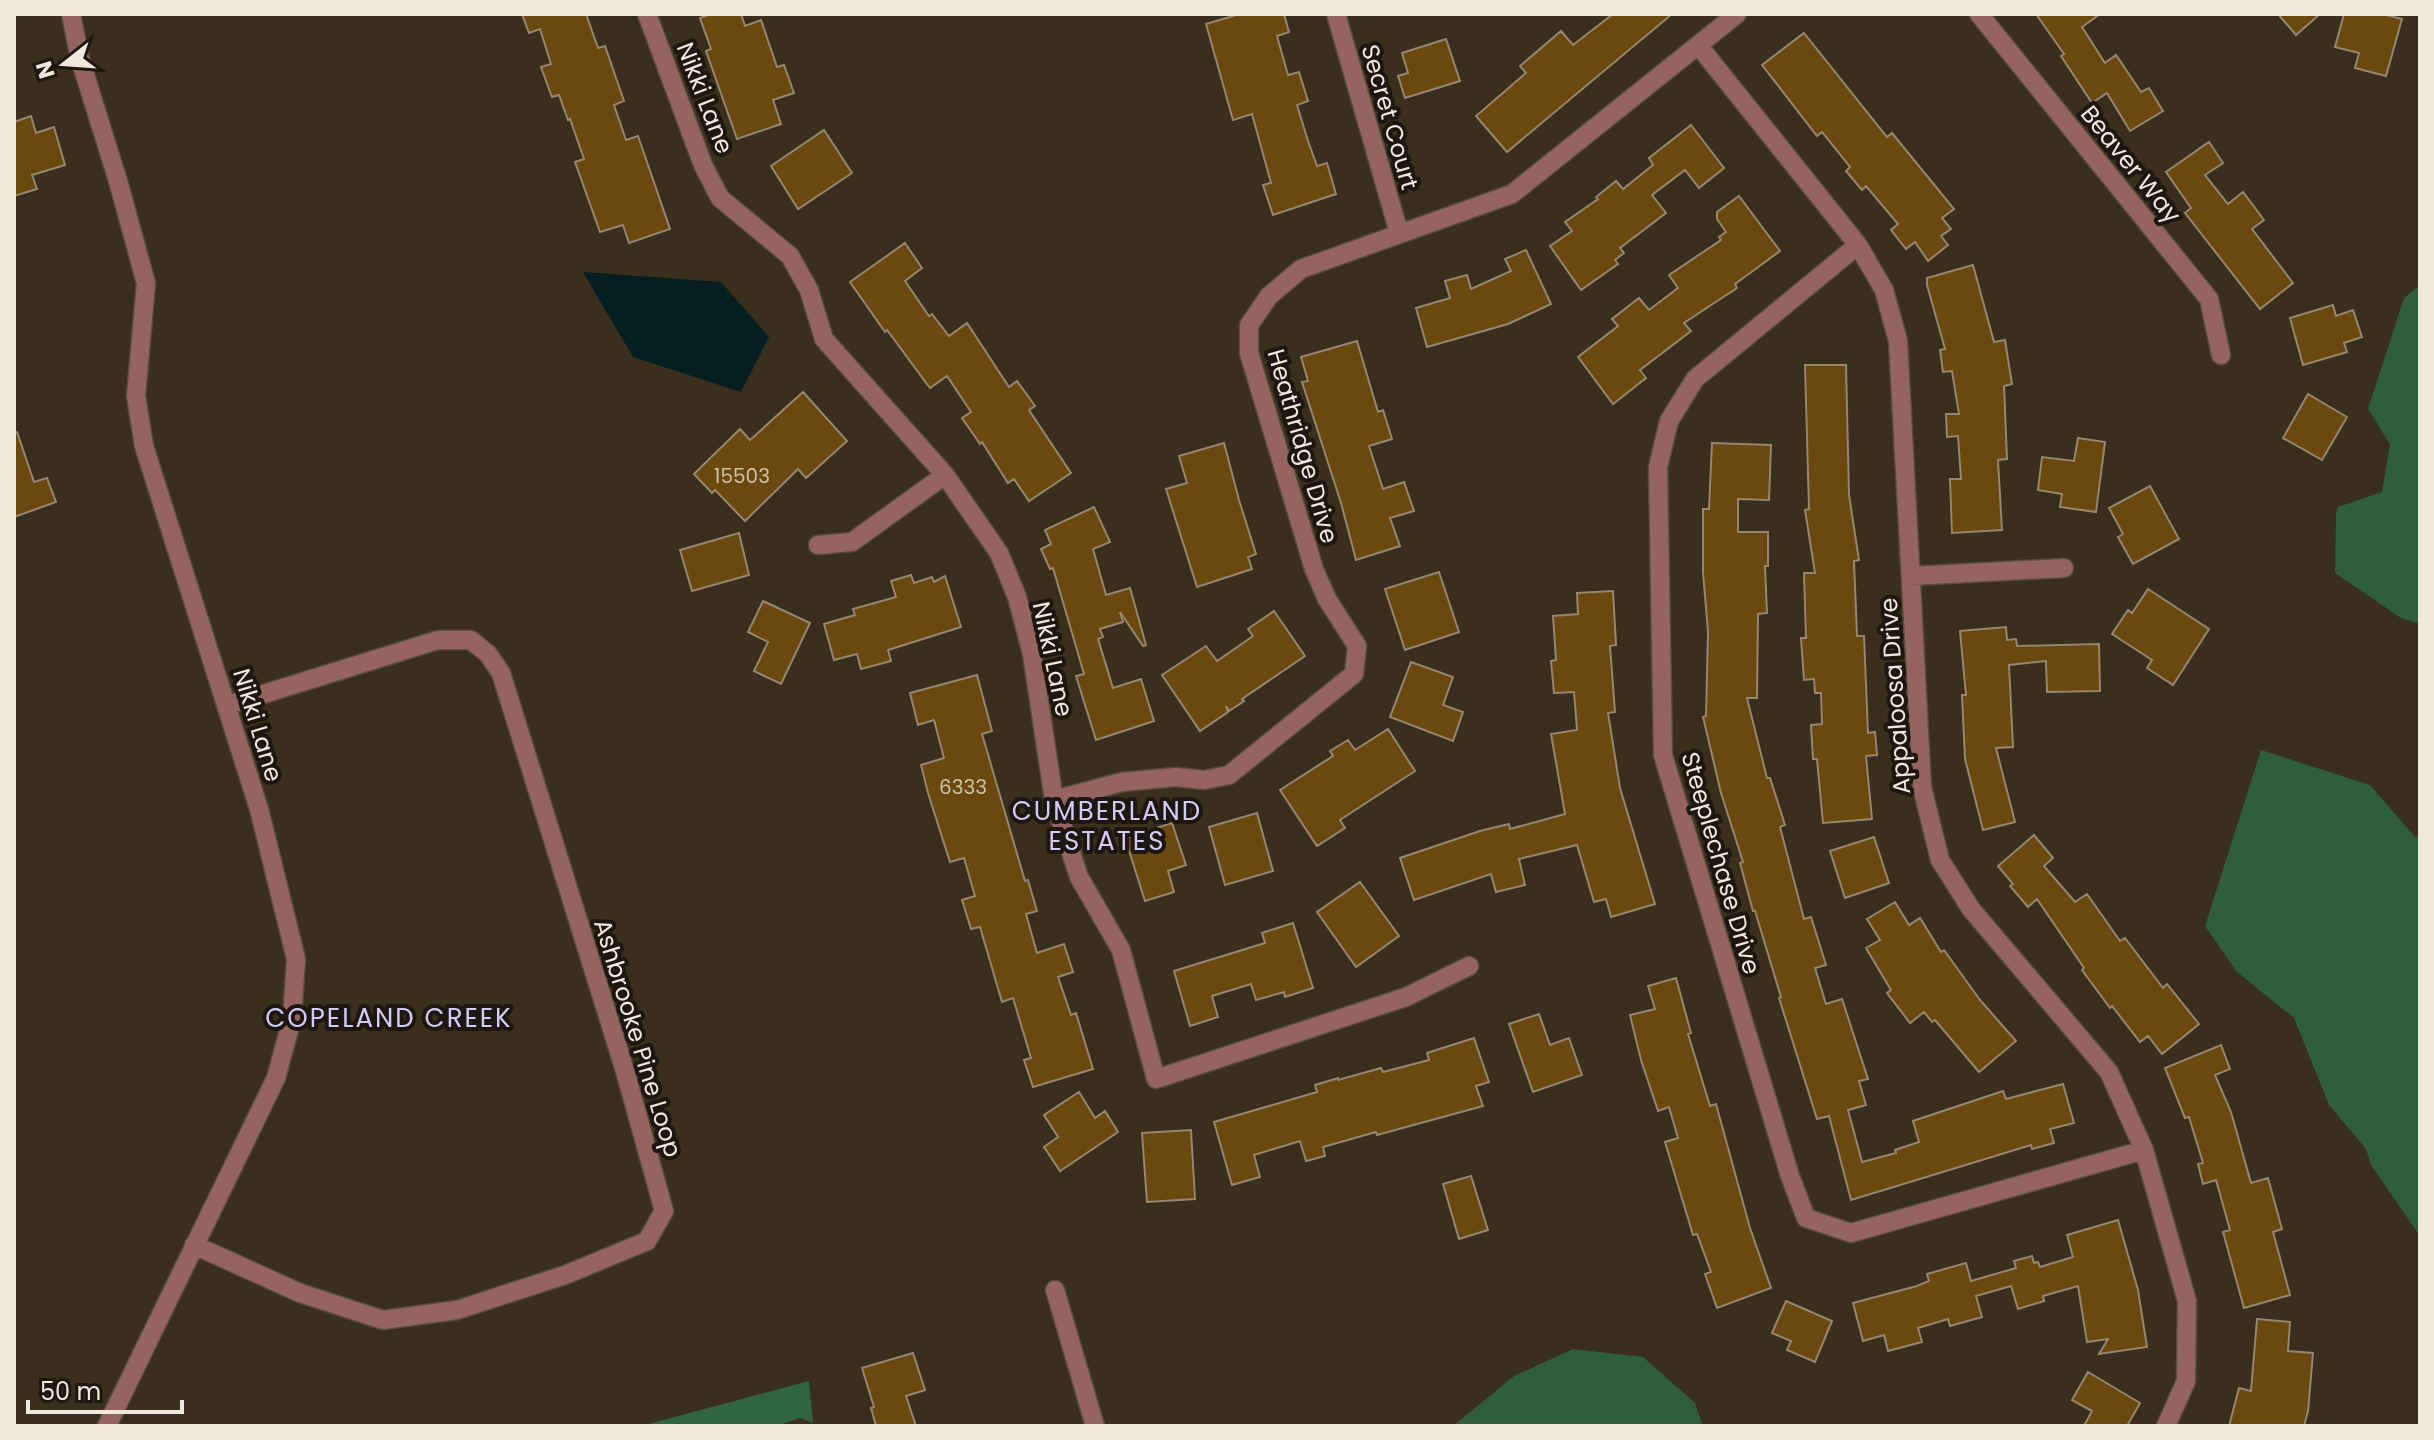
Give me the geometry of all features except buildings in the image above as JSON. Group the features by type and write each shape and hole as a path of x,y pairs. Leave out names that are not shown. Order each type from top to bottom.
{"street":[{"name":"Nikki Lane","path":"71,14 80,59 146,283 136,396 144,446 259,809 296,959 292,1019 276,1078 107,1426"},
{"name":"Nikki Lane","path":"647,14 703,165 720,198 790,256 809,290 824,339 945,475 999,553 1017,597 1032,654 1054,800 1079,877 1121,950 1156,1079 1406,997 1469,966"},
{"name":"Secret Court","path":"1336,14 1399,233"},
{"name":"Heathridge Drive","path":"1054,800 1122,782 1176,777 1204,780 1229,775 1354,674 1357,646 1327,599 1314,569 1249,353 1249,325 1269,296 1301,269 1512,194 1737,14"},
{"name":"Beaver Way","path":"1979,14 2209,299 2221,355"},
{"name":"Appaloosa Drive","path":"1698,45 1858,245 1884,290 1898,341 1922,787 1940,860 1971,909 2109,1072 2144,1150 2187,1301 2186,1381 2166,1426"},
{"name":"Steeplechase Drive","path":"1858,245 1695,379 1669,421 1658,467 1663,755 1790,1176 1806,1218 1851,1233 2144,1150"},
{"path":"818,545 852,542 945,475"},
{"path":"1911,576 2064,568"},
{"name":"Ashbrooke Pine Loop","path":"194,1245 300,1293 383,1320 457,1310 565,1275 647,1241 664,1211 625,1071 501,673 488,654 471,640 438,640 228,705"},
{"path":"1055,1290 1095,1426"}],"green space":[{"path":"2420,285 2420,624 2401,618 2335,573 2338,507 2382,492 2390,444 2368,409 2404,298"},
{"path":"2261,750 2370,785 2415,837 2420,835 2420,1236 2371,1165 2366,1149 2329,1105 2294,1018 2237,972 2205,926"},
{"path":"1573,1349 1643,1357 1695,1403 1703,1426 1453,1426 1514,1376"},
{"path":"809,1381 813,1423 800,1418 776,1426 641,1426"}],"water":[{"path":"583,272 721,282 769,337 741,392 633,357"}],"district":[{"name":"CUMBERLAND ESTATES","path":"1107,826"},
{"name":"COPELAND CREEK","path":"389,1018"}]}
